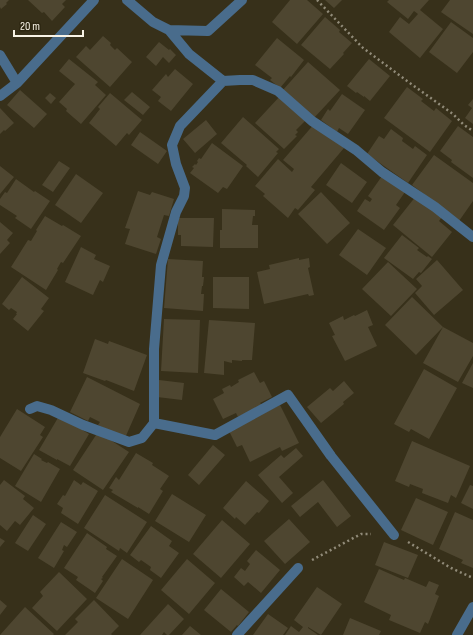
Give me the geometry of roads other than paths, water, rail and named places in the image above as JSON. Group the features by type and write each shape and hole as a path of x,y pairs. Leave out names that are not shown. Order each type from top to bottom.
{"street":[{"path":"0,96 17,83 94,0"},
{"path":"127,0 153,22 169,30 189,54 223,81 254,80 278,91 312,121 356,150 382,172 435,207 473,238"},
{"path":"169,30 208,31 242,0"},
{"path":"0,55 17,83"},
{"path":"30,409 37,406 51,410 83,425 129,442 142,438 154,423 154,349 161,265 176,212 184,196 186,188 176,164 172,144 180,126 223,81"},
{"path":"154,423 214,435 288,395 331,456 394,535"},
{"path":"237,635 298,568"},
{"path":"457,635 473,607"}]}
